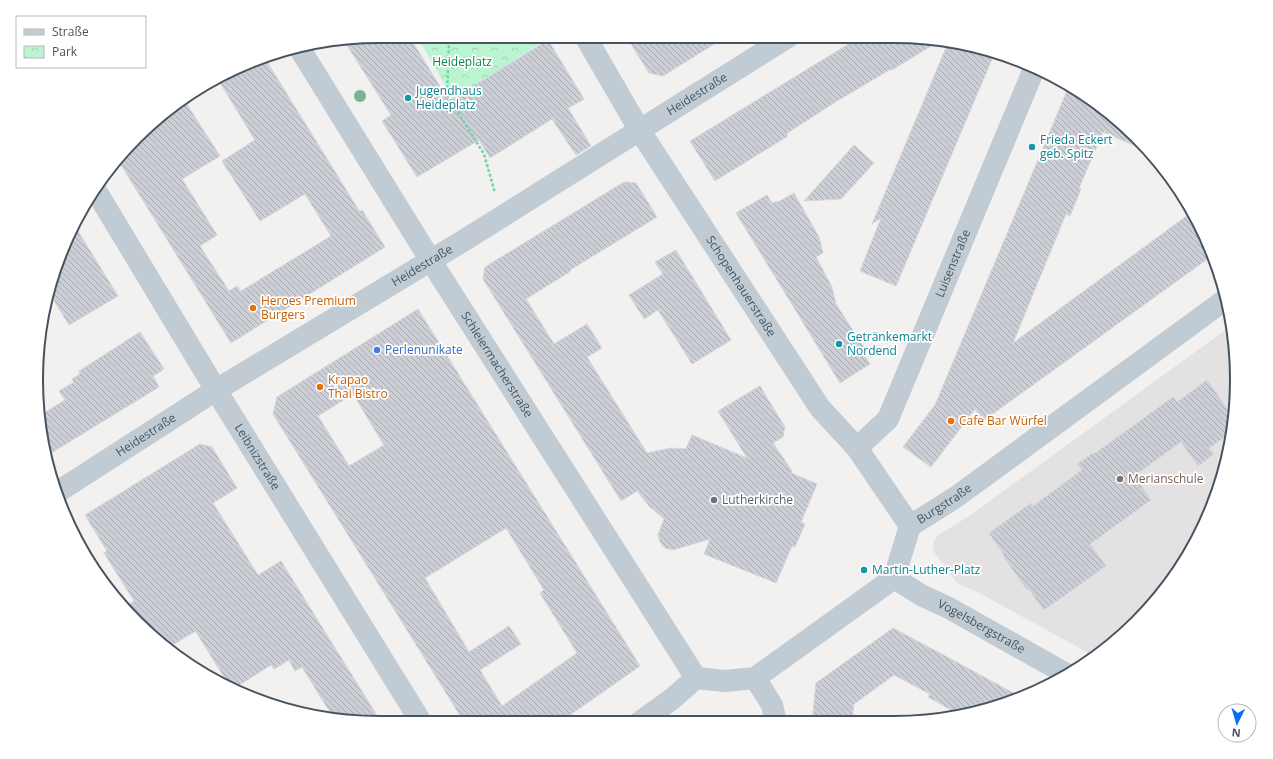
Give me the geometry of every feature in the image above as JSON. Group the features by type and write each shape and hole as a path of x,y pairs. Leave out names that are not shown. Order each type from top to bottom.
{"street":[{"name":"Schopenhauerstraße","path":"589,43 640,131 820,408 857,448 910,526"},
{"name":"Heidestraße","path":"62,489 216,390 431,261 779,43"},
{"name":"Schleiermacherstraße","path":"302,52 431,261 696,678"},
{"name":"Luisenstraße","path":"857,448 888,419 1032,74"},
{"name":"Leibnizstraße","path":"99,195 216,390 418,716"},
{"name":"Burgstraße","path":"894,578 903,554 910,526 956,497 1221,302"},
{"path":"648,716 672,699 696,678 725,681 755,678 894,578"},
{"name":"Vogelsbergstraße","path":"894,578 921,595 949,608 1061,671"},
{"path":"755,678 772,705 775,716"}],"path":[{"path":"449,43 447,95 484,154 501,217"}],"shaded area":[{"name":"Merianschule","path":"1226,330 1230,380 1227,423 1219,467 1204,508 1185,548 1160,584 1131,617 1098,646 1088,653 981,594 957,583 934,552 933,543 937,536 969,516"}],"green space":[{"name":"Heideplatz","path":"421,43 541,43 453,99"}],"building":[{"path":"413,43 449,101 543,43 550,43 584,99 568,108 591,146 576,155 552,119 490,158 479,140 417,177 382,121 391,115 347,45"},
{"path":"630,43 716,43 663,76 649,73"},
{"path":"850,43 894,43 932,45 837,101 786,134 788,136 715,181 690,141"},
{"path":"946,47 993,58 896,286 860,271 881,218 872,224"},
{"path":"267,62 360,212 362,210 385,247 231,343 121,165 158,127 187,104 220,156 182,179 217,235 200,246 229,291 237,286 241,291 331,236 305,194 260,221 222,161 255,140 220,83"},
{"path":"1067,91 1098,113 1134,145 1103,132 1079,188 1081,189 1070,216 1066,214 1013,343 1187,215 1207,259 983,421 975,409 931,467 903,447 935,405"},
{"path":"854,145 874,163 841,199 804,201"},
{"path":"624,182 636,183 657,217 570,270 571,271 526,299 554,344 587,324 602,348 587,357 647,453 671,448 686,449 692,435 747,458 718,411 760,386 785,427 783,437 773,443 792,471 791,473 817,484 801,522 805,524 795,547 792,546 776,583 704,554 710,539 673,550 665,548 662,545 658,535 664,519 649,506 637,491 621,501 483,279 485,267"},
{"path":"794,193 819,237 823,253 816,257 832,287 836,304 865,349 862,351 870,364 840,383 736,213 767,195 772,203 778,202"},
{"path":"78,231 118,296 69,325 53,298 61,271"},
{"path":"676,250 731,340 692,364 658,310 644,319 629,295 663,274 655,262"},
{"path":"418,309 640,666 569,716 460,716 273,414 277,397","holes":["353,394 384,445 349,466 318,416","506,528 544,590 540,593 577,653 502,706 480,670 521,644 509,626 469,652 425,578"]},
{"path":"140,332 164,369 153,376 159,387 51,453 45,412 65,400 59,391 74,382 72,379 80,374 79,371"},
{"path":"1207,380 1228,410 1225,437 1209,448 1214,454 1198,466 1181,442 1134,476 1151,500 1090,544 1106,566 1044,610 1028,588 1027,590 989,533 1031,503 1033,506 1082,470 1077,464 1093,453 1094,454 1173,397 1177,402"},
{"path":"200,444 212,447 237,488 213,503 258,575 281,561 377,716 330,712 302,667 295,671 289,660 274,669 271,665 240,685 224,678 196,632 173,644 158,632 130,604 134,601 104,553 107,551 85,515"},
{"path":"893,628 1014,693 981,705 953,711 928,697 930,694 894,675 854,704 853,716 813,716 816,683"}],"place":[{"name":"Jugendhaus Heideplatz","path":"408,98"},
{"name":"Frieda Eckert geb. Spitz","path":"1032,147"},
{"name":"Heroes Premium Burgers","path":"253,308"},
{"name":"Getränkemarkt Nordend","path":"839,344"},
{"name":"Perlenunikate","path":"377,350"},
{"name":"Krapao Thai Bistro","path":"320,387"},
{"name":"Cafe Bar Würfel","path":"951,421"},
{"name":"Merianschule","path":"1120,479"},
{"name":"Lutherkirche","path":"714,500"},
{"name":"Martin-Luther-Platz","path":"864,570"}]}
